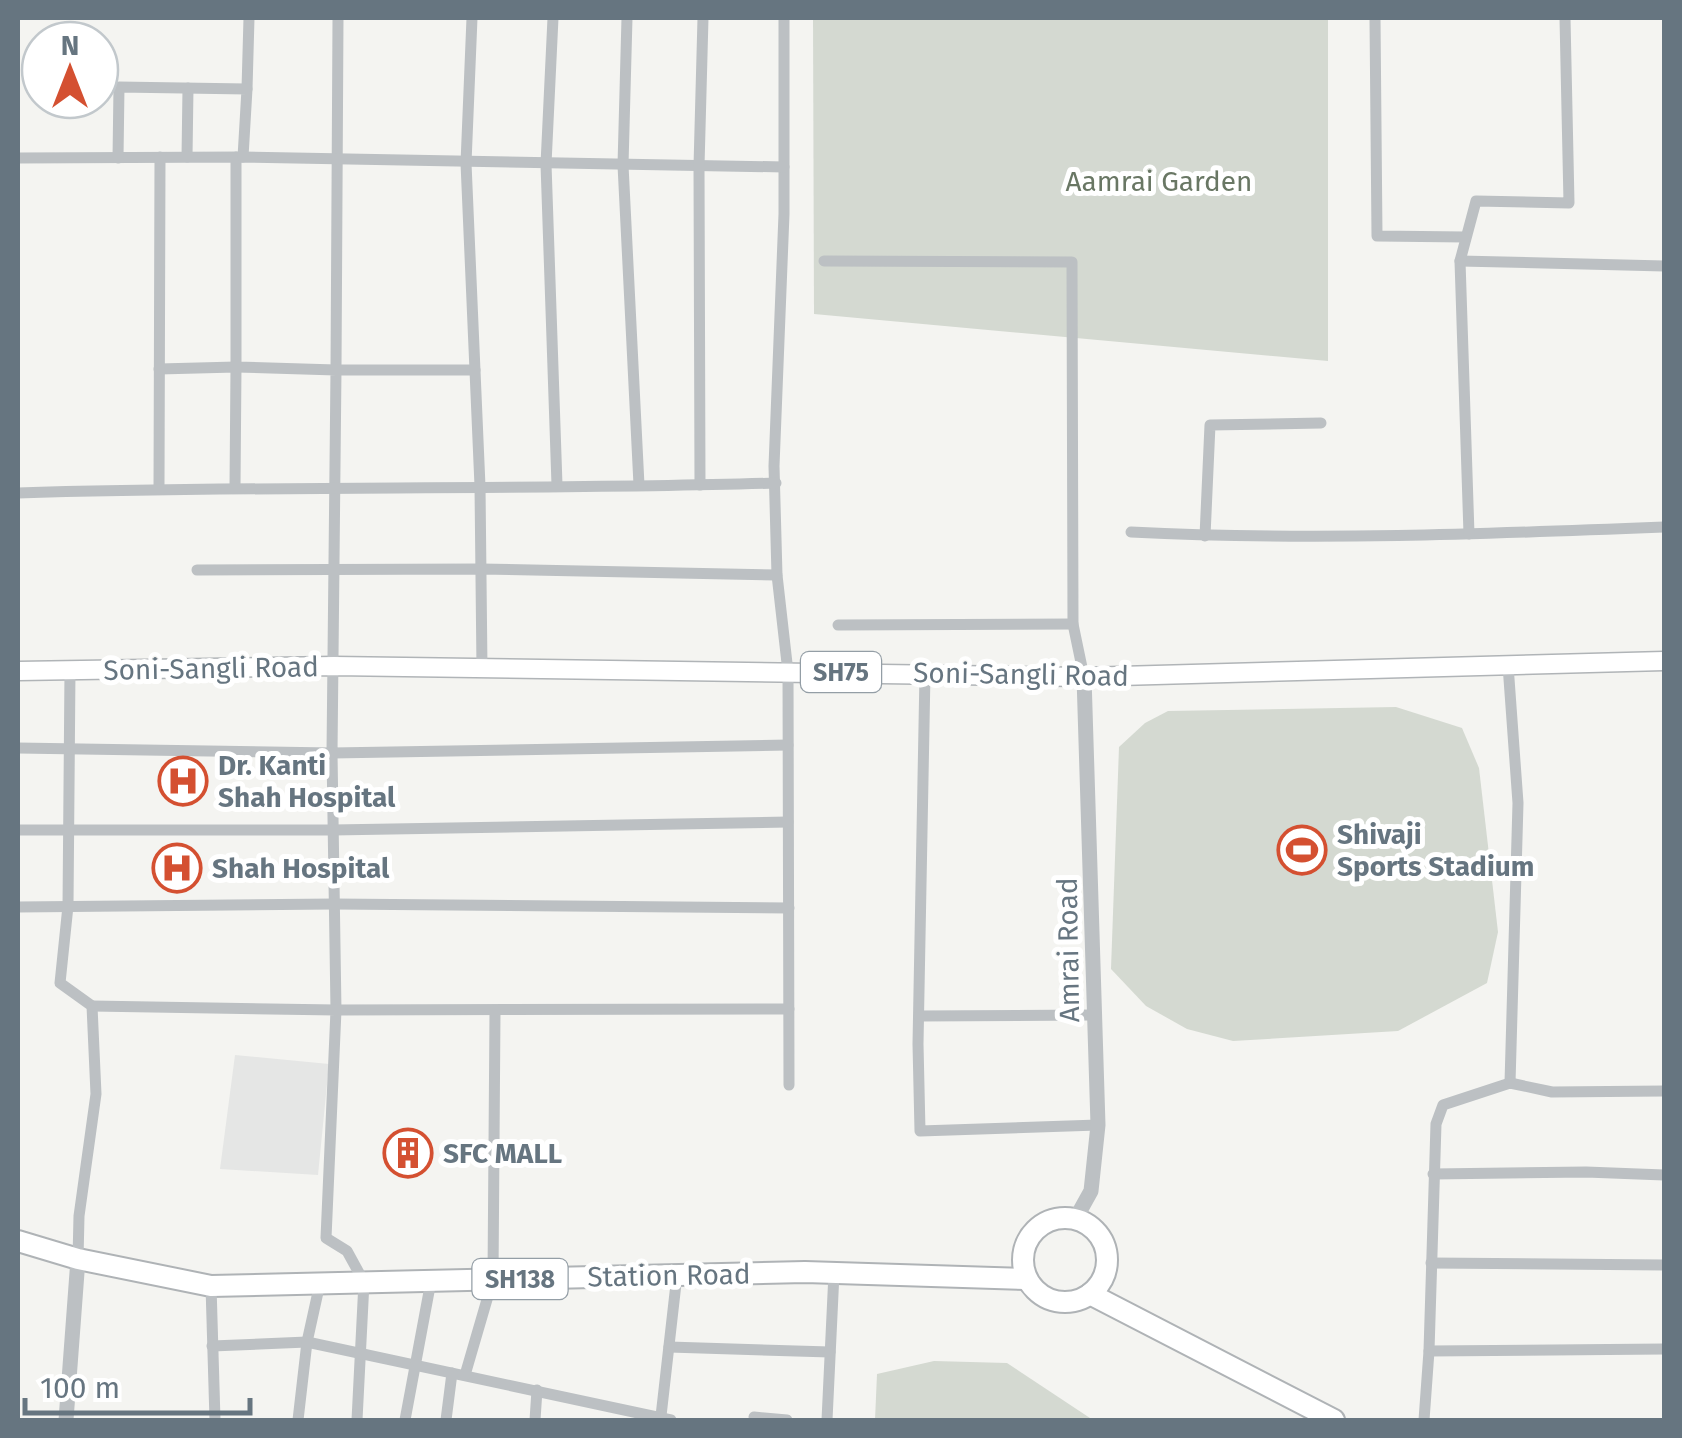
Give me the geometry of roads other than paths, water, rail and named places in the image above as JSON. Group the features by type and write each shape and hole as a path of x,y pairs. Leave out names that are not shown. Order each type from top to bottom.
{"highway":[{"path":"1057,1218 1076,1218 1096,1231 1108,1256 1100,1284 1077,1301 1062,1303 1035,1292 1027,1279 1022,1254 1034,1230 1057,1218"},
{"name":"Station Road","path":"18,1241 78,1259 211,1286 834,1273 1027,1279"},
{"path":"1090,1294 1334,1420"}],"main road":[{"name":"Soni-Sangli Road","path":"18,671 334,666 1084,677 1664,662"}],"street":[{"path":"235,487 240,157 250,18"},
{"path":"338,18 332,752 336,1010 326,1238 346,1251 364,1282 357,1420"},
{"path":"472,18 466,163 480,486 482,668"},
{"path":"553,18 546,164 557,485"},
{"path":"627,18 623,165 639,485"},
{"path":"700,485 699,166 703,18"},
{"path":"784,18 776,483 777,575 788,672 790,1085"},
{"path":"1375,18 1377,236 1465,237"},
{"path":"1468,534 1460,261 1476,201 1569,203 1565,18"},
{"path":"118,158 118,87 247,90"},
{"path":"187,157 188,88"},
{"path":"159,488 160,157"},
{"path":"18,158 240,157 784,167"},
{"path":"824,261 1072,262 1073,624 1084,677"},
{"path":"1460,261 1664,266"},
{"path":"159,369 475,370"},
{"path":"1205,536 1210,425 1321,423"},
{"path":"18,493 159,488 776,483"},
{"path":"1131,532 1205,536 1468,534 1664,527"},
{"path":"197,570 481,569 777,575"},
{"path":"838,625 1073,624"},
{"path":"1508,665 1518,803 1510,1083"},
{"path":"70,670 68,906 60,983 92,1006 495,1011 789,1009"},
{"path":"925,673 920,1131 1098,1125"},
{"name":"Amrai Road","path":"1076,1218 1091,1191 1098,1125 1084,677"},
{"path":"18,748 332,752 788,745"},
{"path":"18,830 333,830 788,822"},
{"path":"18,907 334,904 789,908"},
{"path":"66,1420 79,1216 96,1094 92,1006"},
{"path":"446,1420 494,1279 495,1011"},
{"path":"919,1016 1093,1015"},
{"path":"1424,1420 1436,1124 1443,1104 1510,1083 1552,1092 1664,1091"},
{"path":"1433,1174 1664,1175"},
{"path":"1431,1263 1664,1265"},
{"path":"827,1420 834,1273"},
{"path":"212,1346 307,1342 666,1418 677,1275"},
{"path":"406,1420 431,1281"},
{"path":"298,1420 307,1342 320,1283"},
{"path":"211,1286 214,1420"},
{"path":"669,1347 830,1352"},
{"path":"1429,1352 1664,1350"},
{"path":"535,1420 537,1390"},
{"path":"754,1416 787,1420"}],"place":[{"name":"Dr. Kanti Shah Hospital","path":"183,781"},
{"name":"Shivaji Sports Stadium","path":"1302,850"},
{"name":"Shah Hospital","path":"177,868"},
{"name":"SFC MALL","path":"408,1153"}],"park label":[{"name":"Aamrai Garden","path":"1159,181"}]}
